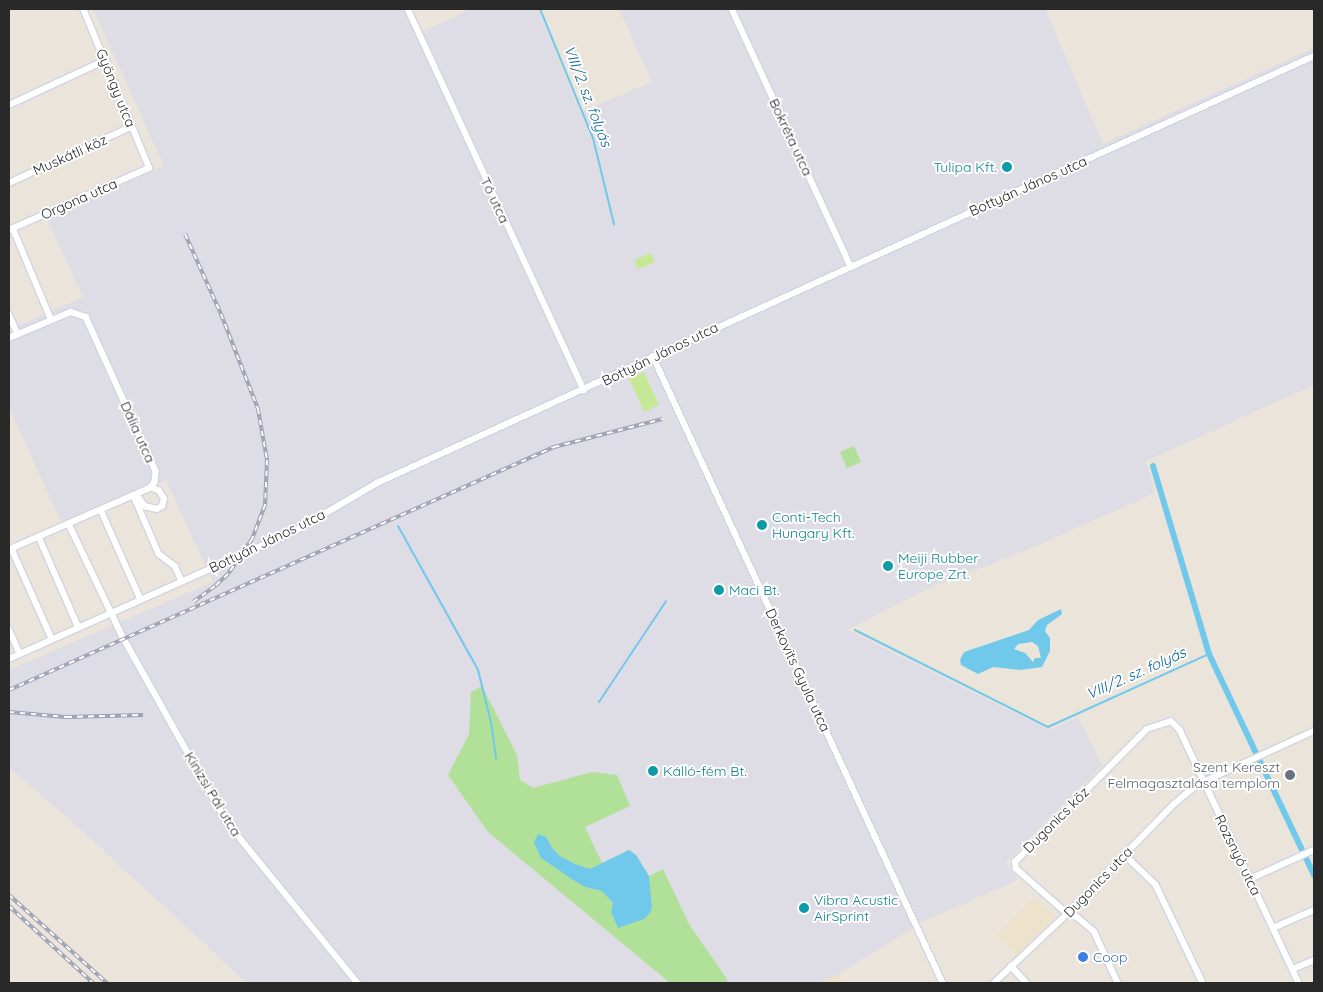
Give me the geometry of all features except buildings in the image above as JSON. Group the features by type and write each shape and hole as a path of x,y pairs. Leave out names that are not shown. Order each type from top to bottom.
{"street":[{"name":"Gyöngy utca","path":"83,9 106,60 131,127 149,168"},
{"name":"Tó utca","path":"408,9 584,390"},
{"name":"Bokréta utca","path":"732,9 851,266"},
{"name":"Bottyán János utca","path":"9,659 295,531 377,483 1314,56"},
{"path":"9,105 106,60"},
{"name":"Muskátli köz","path":"9,183 131,127"},
{"name":"Orgona utca","path":"11,229 149,168"},
{"path":"9,338 50,319 11,229"},
{"name":"Dália utca","path":"50,319 71,312 86,317 156,471 155,482 151,488"},
{"path":"9,314 18,334"},
{"name":"Derkovits Gyula utca","path":"653,356 943,983"},
{"path":"52,640 10,550 39,536 151,488 159,491 164,499 162,506 157,509 145,506 135,495"},
{"path":"135,495 159,554 174,566 182,582"},
{"path":"101,510 141,600"},
{"name":"Kinizsi Pál utca","path":"69,524 111,612 227,822 358,983"},
{"path":"39,536 79,628"},
{"path":"9,629 20,654"},
{"name":"Dugonics köz","path":"1069,912 1016,869 1015,862 1136,739 1152,726 1167,721 1174,722 1180,730 1203,782"},
{"name":"Dugonics utca","path":"994,983 1069,912 1174,804 1203,782 1314,731"},
{"name":"Rozsnyó utca","path":"1203,782 1299,983"},
{"path":"1250,879 1314,850"},
{"path":"1124,855 1156,885 1203,983"},
{"path":"1273,928 1314,910"},
{"path":"1069,912 1094,931 1118,983"},
{"path":"1292,969 1314,960"},
{"path":"1011,966 1027,983"}],"shaded area":[{"path":"93,9 405,9 416,35 471,9 538,9 580,112 652,82 619,9 1045,9 1103,144 1314,48 1314,385 1146,461 1155,493 1027,550 931,587 847,630 1050,730 1078,717 1102,765 1006,862 1018,880 922,922 837,975 818,983 247,983 79,828 9,767 9,670 213,582 166,480 63,526 9,407 9,330 83,297 47,219 164,166"},
{"path":"1034,897 1055,917 1017,955 997,935"},
{"path":"837,975 846,983 818,983"}],"green space":[{"path":"651,253 655,262 638,269 634,260"},
{"path":"644,372 659,405 644,412 629,379"},
{"path":"854,446 861,462 847,468 840,452"},
{"path":"482,686 517,755 520,780 533,788 592,772 617,775 630,806 585,827 602,863 629,850 636,855 649,876 663,869 689,924 727,979 727,983 670,983 488,832 448,775 469,734 471,692"}],"water":[{"path":"1061,609 1062,614 1047,625 1045,631 1050,638 1050,651 1042,667 1020,670 993,667 978,674 961,665 960,660 964,652 1029,630 1038,620","holes":["1032,642 1038,646 1041,658 1035,658 1033,662 1025,653 1014,649 1018,644"]},
{"path":"538,834 546,837 552,848 560,856 590,869 629,850 636,855 649,876 652,908 650,913 644,919 618,928 611,912 613,903 602,891 585,887 541,858 534,843"}],"waterway":[{"name":"VIII/2. sz. folyás","path":"540,9 593,138 614,224"},
{"name":"VIII/2. sz. folyás","path":"1153,466 1209,654 1314,875"},
{"path":"398,526 478,670 491,722 496,759"},
{"path":"599,702 666,601"},
{"name":"VIII/2. sz. folyás","path":"855,630 1048,727 1209,654"}],"railway":[{"path":"185,234 221,314 258,409 267,460 265,505 252,539 228,574 193,602"},
{"path":"9,690 554,447 662,419"},
{"path":"9,712 66,717 143,715"},
{"path":"9,895 107,983"},
{"path":"9,906 93,983"}],"place":[{"name":"Tulipa Kft.","path":"1007,167"},
{"name":"Conti-Tech Hungary Kft.","path":"762,525"},
{"name":"Meiji Rubber Europe Zrt.","path":"888,566"},
{"name":"Maci Bt.","path":"719,590"},
{"name":"Kálló-fém Bt.","path":"653,771"},
{"name":"Szent Kereszt Felmagasztalása templom","path":"1290,775"},
{"name":"Vibra Acustic AirSprint","path":"804,908"},
{"name":"Coop","path":"1083,957"}]}
